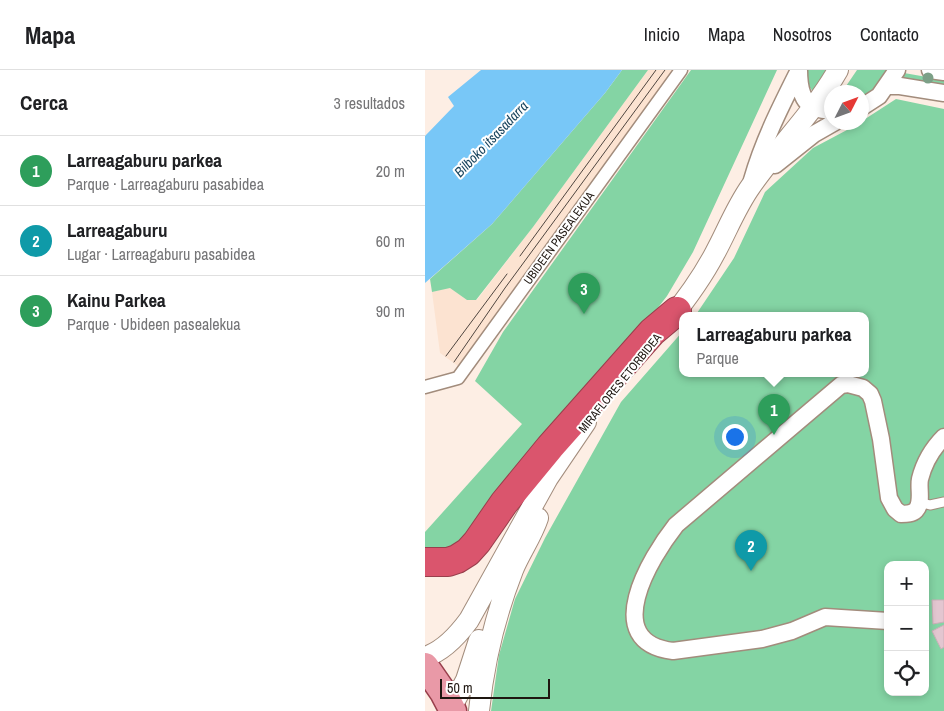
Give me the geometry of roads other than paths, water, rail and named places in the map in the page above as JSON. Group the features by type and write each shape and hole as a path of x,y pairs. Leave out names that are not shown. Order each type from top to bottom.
{"highway":[{"path":"425,562 457,560 468,552 549,446 652,332 677,311"}],"main road":[{"path":"425,666 451,710"}],"street":[{"name":"UBIDEEN PASEALEKUA","path":"425,387 457,378 681,70"},
{"name":"MIRAFLORES ETORBIDEA","path":"799,70 799,88 807,101 823,109"},
{"name":"MIRAFLORES ETORBIDEA","path":"750,186 760,152 799,70"},
{"name":"MIRAFLORES ETORBIDEA","path":"425,657 435,654 454,639 463,628 553,470 591,417 696,285 750,186 823,109 838,70"},
{"path":"869,102 879,96 897,70"},
{"path":"930,70 944,72"},
{"path":"887,86 900,86 944,93"},
{"name":"MIRAFLORES ETORBIDEA","path":"750,186 790,151 824,128"},
{"path":"884,622 825,617 792,631 762,639 673,651 660,650 649,644 636,627 634,615 636,599 647,570 660,546 676,526 841,385 848,384 863,388 873,401 881,439 889,498 895,509 901,514 911,514 917,509 920,480 926,460 944,437"},
{"path":"479,711 483,674 495,623 514,569 537,522 553,470"},
{"name":"MIRAFLORES ETORBIDEA","path":"451,710 465,680 479,641 491,580"}],"lane":[{"path":"919,502 931,505 944,502"}],"water":[{"name":"Bilboko itsasadarra","path":"481,70 622,70 605,93 492,224 425,283 425,136 454,106 448,97"}],"tram line":[{"path":"520,256 656,70"},
{"path":"454,362 505,288 665,70"},
{"path":"446,356 507,274"}],"place":[{"name":"Kainu Parkea","path":"584,314"},
{"name":"Larreagaburu parkea","path":"774,435"},
{"name":"Larreagaburu","path":"751,571"}]}
